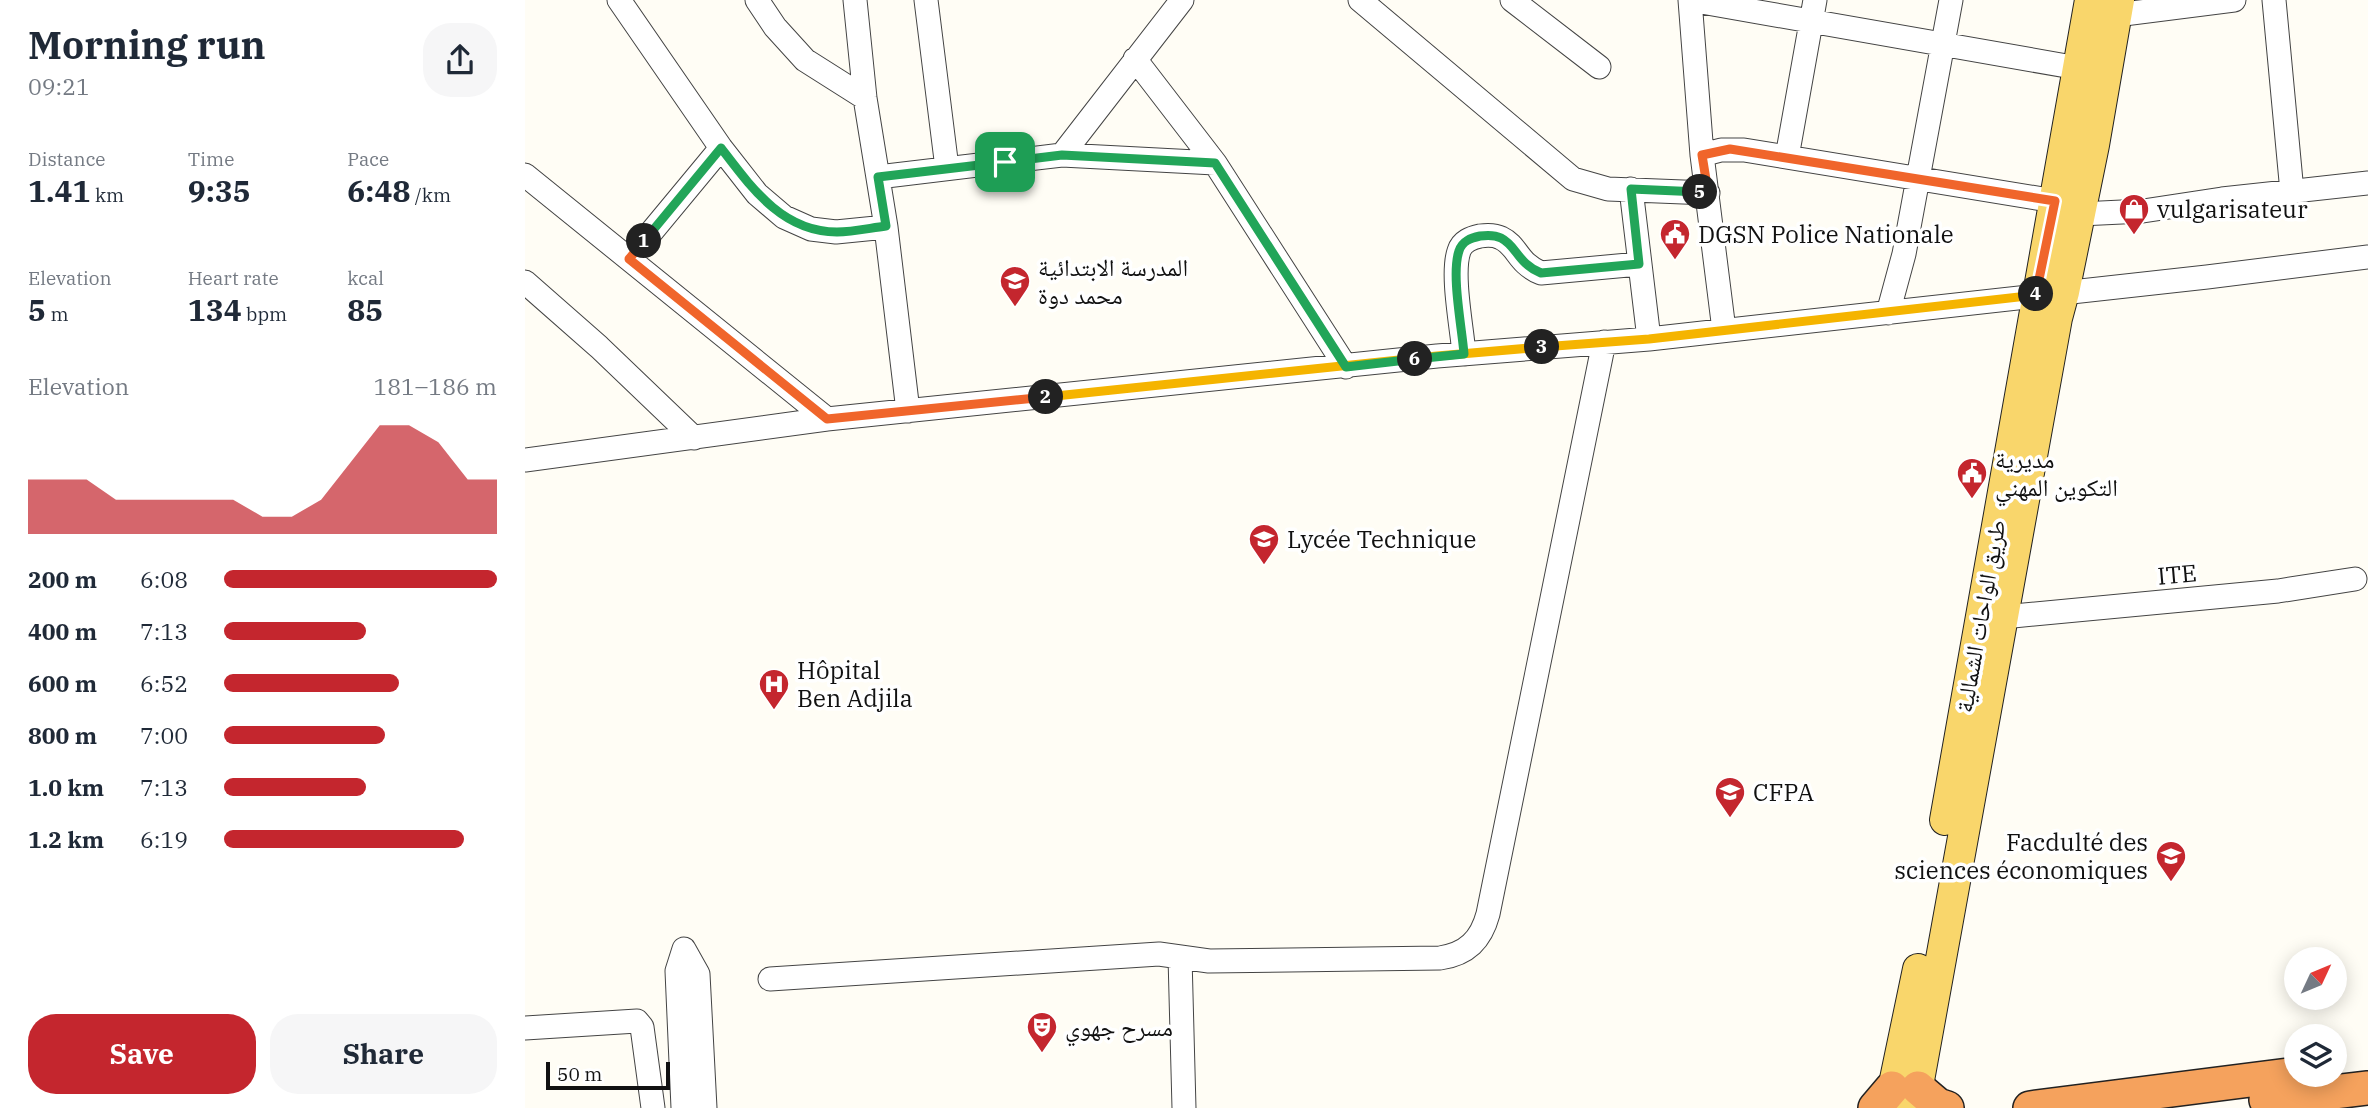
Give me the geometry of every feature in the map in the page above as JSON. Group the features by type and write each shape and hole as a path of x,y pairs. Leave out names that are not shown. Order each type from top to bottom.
{"highway":[{"path":"2347,1068 2368,1065"},
{"path":"2030,1108 2284,1076"},
{"path":"2193,1108 2368,1088"},
{"path":"1898,1100 1947,1108"}],"main road":[{"name":"طريق الواحات الشمالية","path":"1898,1100 1926,932 2067,207 2078,68 2090,0"},
{"name":"طريق الواحات الشمالية","path":"2067,207 2094,145 2117,7"},
{"name":"طريق الواحات الشمالية","path":"1898,1100 2003,617 2057,318 2050,294"}],"street":[{"path":"619,0 721,148 757,194 784,217 811,229 836,232 886,226"},
{"path":"757,0 775,27 806,60 865,98"},
{"path":"773,0 775,27"},
{"path":"855,0 865,98 886,226 908,411"},
{"path":"1062,155 1182,0"},
{"path":"1360,0 1573,179 1608,189 1708,192"},
{"path":"1512,0 1599,67"},
{"path":"1724,330 1702,155 1691,0 1812,11 1944,44 2078,68"},
{"path":"1888,313 1905,254 1951,0"},
{"path":"2117,7 2234,0"},
{"path":"2274,0 2292,192"},
{"path":"933,1 947,168"},
{"path":"1787,157 1812,11"},
{"path":"1135,59 1215,163 1346,367"},
{"path":"629,259 721,148"},
{"path":"1702,155 1730,149 1919,178 2067,207 2143,211 2222,199 2368,183"},
{"path":"878,177 1062,155 1215,163"},
{"path":"525,175 827,419"},
{"path":"1631,189 1649,339"},
{"path":"1464,354 1456,270 1459,250 1464,242 1471,238 1483,235 1504,239 1529,268 1541,273 1639,264"},
{"path":"527,457 694,438 827,419 1464,354 1649,339 2368,257"},
{"path":"525,282 599,347 694,438"},
{"path":"770,979 1159,954 1209,961 1440,958 1454,956 1467,949 1485,928 1500,863 1604,342"},
{"name":"ITE","path":"2003,617 2278,591 2355,579"},
{"path":"683,1108 677,971 684,949 698,974 705,1108"},
{"path":"1180,957 1184,1108"},
{"path":"525,1028 637,1021 642,1027 653,1108"}],"place":[{"name":"vulgarisateur","path":"2134,236"},
{"name":"DGSN Police Nationale","path":"1675,261"},
{"name":"المدرسة الابتدائية محمد دوة","path":"1015,308"},
{"name":"مديرية التكوين المهني","path":"1972,500"},
{"name":"Lycée Technique","path":"1264,566"},
{"name":"Hôpital Ben Adjila","path":"774,711"},
{"name":"CFPA","path":"1730,819"},
{"name":"Facdulté des sciences économiques","path":"2171,883"},
{"name":"مسرح جهوي","path":"1042,1054"}],"route":[{"path":"1005,162 878,177 886,226 836,232 811,229 784,217 757,194 721,148 629,259 827,419 1171,384 1346,367 1385,363 1437,356 1464,354 1604,342 1649,339 2036,295 2055,201 1744,150 1721,150 1702,155 1708,192 1631,189 1639,264 1541,273 1529,268 1504,239 1483,235 1471,238 1464,242 1459,250 1456,270 1464,354 1437,356 1346,367 1215,163 1062,155 1005,162"}]}
